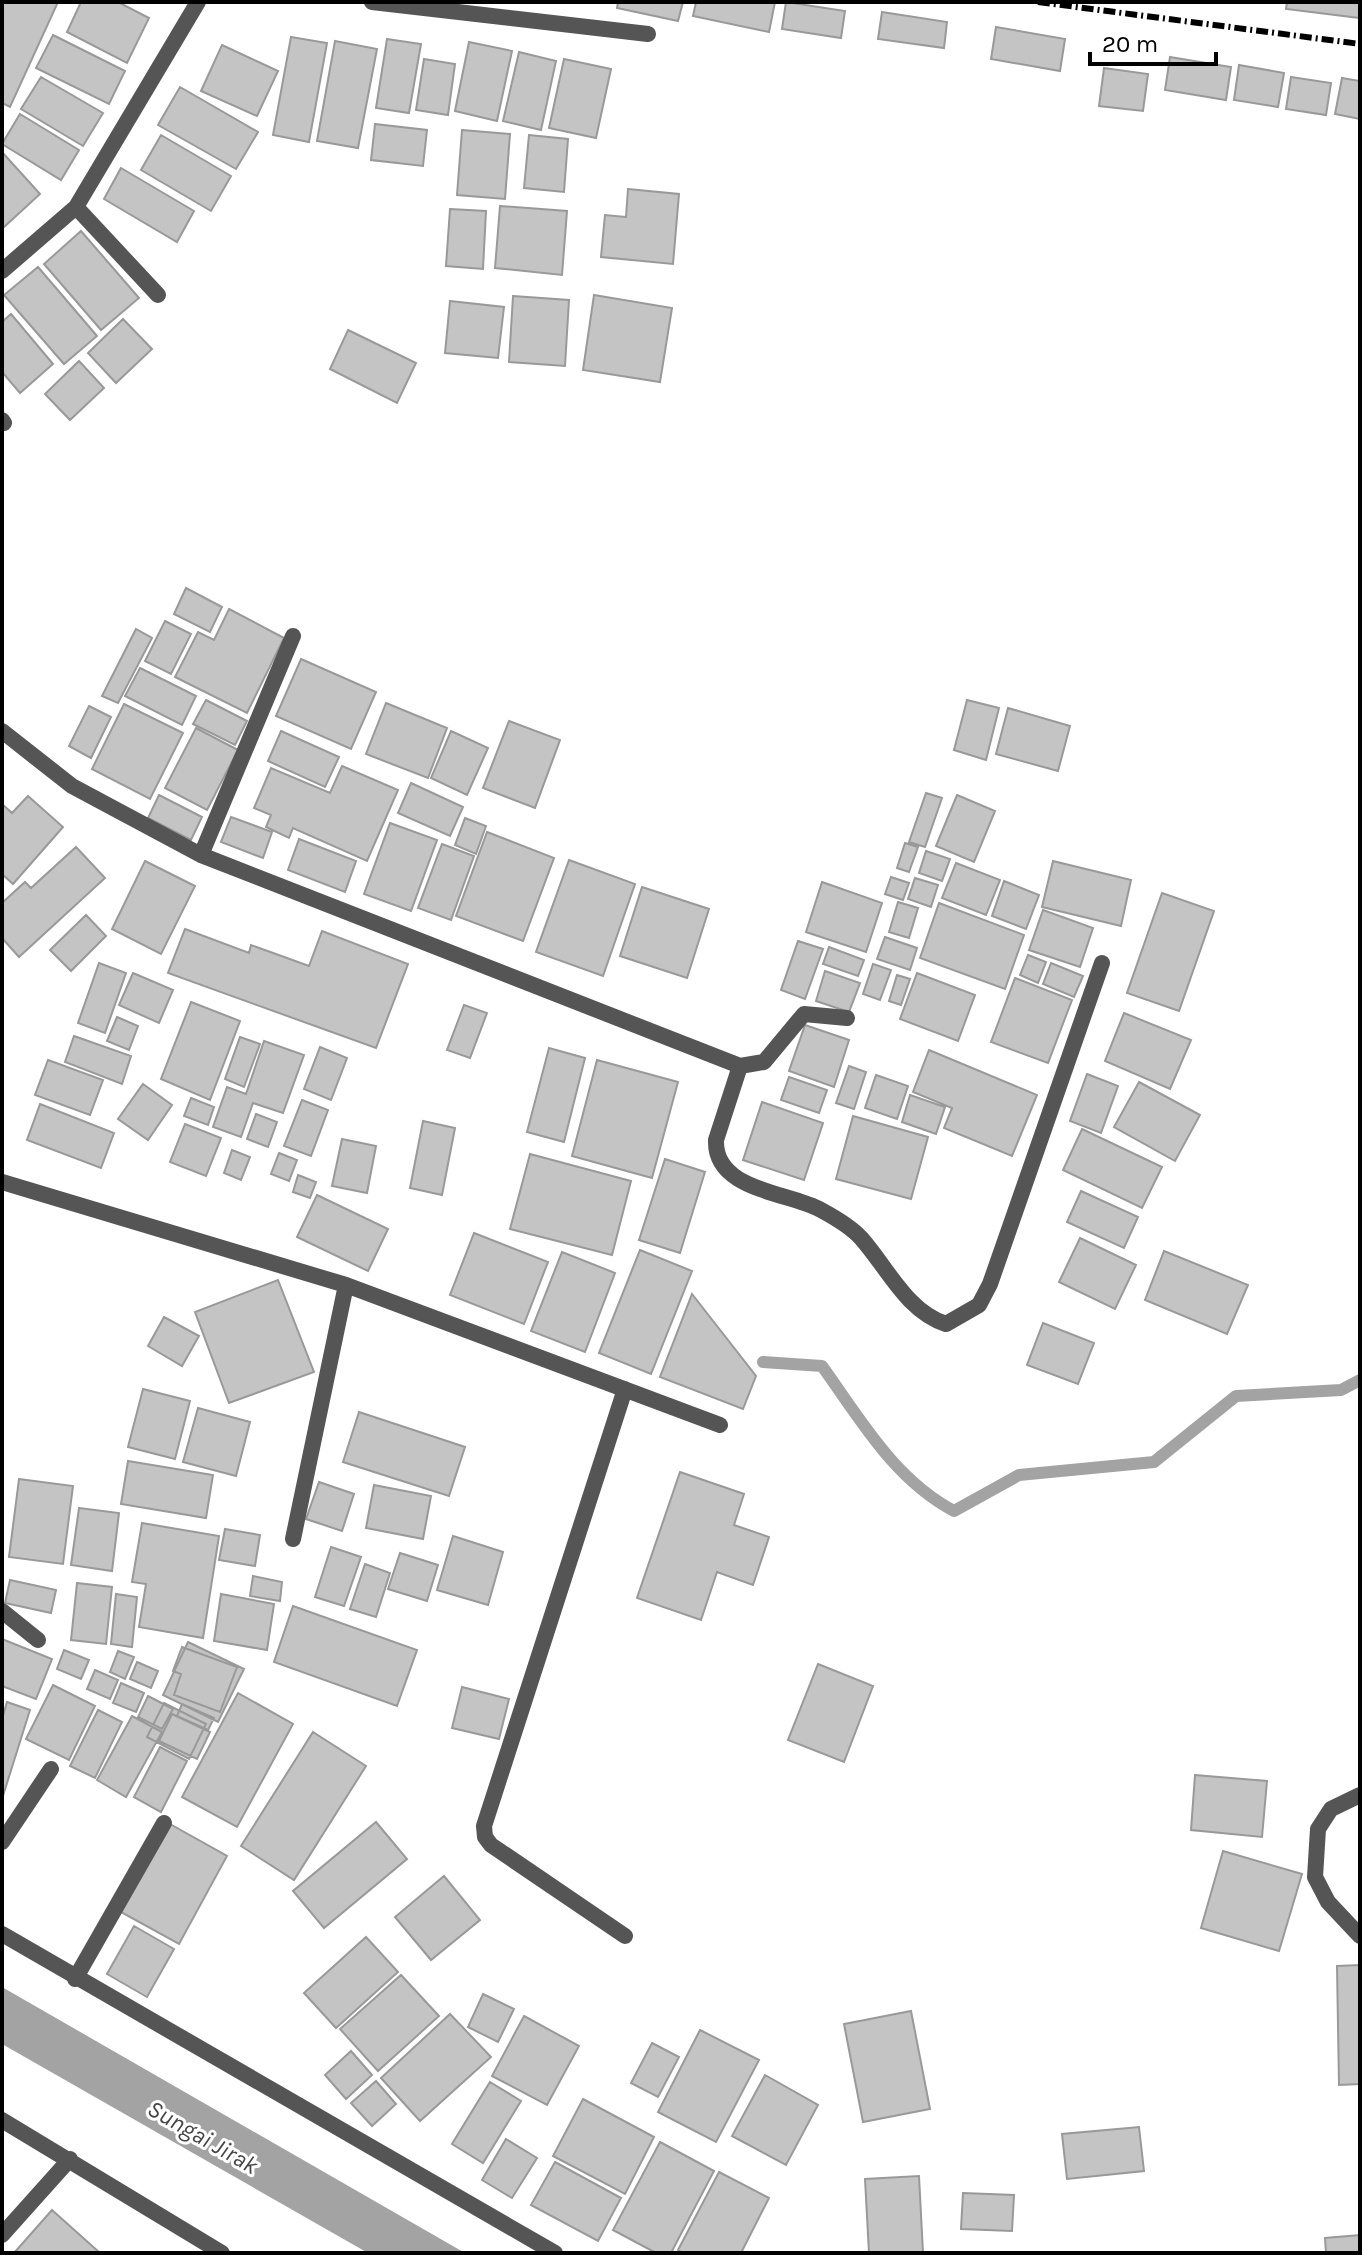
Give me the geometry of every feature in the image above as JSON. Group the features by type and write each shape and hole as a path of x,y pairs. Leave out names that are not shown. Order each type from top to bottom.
{"street":[{"path":"2,271 76,207 198,2"},
{"path":"372,2 648,34"},
{"path":"76,207 158,295"},
{"path":"201,855 293,636"},
{"path":"2,731 72,786 201,855 740,1066 764,1062 804,1014 847,1018"},
{"path":"740,1066 716,1140 716,1151 721,1159 732,1172 755,1189 819,1209 859,1235 917,1308 932,1320 946,1324 979,1305 990,1284 1102,963"},
{"path":"2,1182 346,1285 720,1425"},
{"path":"293,1539 346,1285"},
{"path":"625,1389 484,1826 485,1837 491,1845 625,1936"},
{"path":"2,1611 38,1640"},
{"path":"2,1842 51,1769"},
{"path":"1360,1795 1331,1809 1318,1829 1315,1877 1328,1902 1360,1936"},
{"path":"75,1979 164,1823"},
{"path":"2,1934 75,1979 555,2253"},
{"path":"2,2120 222,2253"},
{"path":"2,2235 70,2159"}],"water":[{"name":"Sungai Jirak","path":"2,1987 465,2253 368,2253 2,2044"}],"building":[{"path":"2,2 58,2 10,107 2,103"},
{"path":"81,2 118,2 149,18 127,63 67,32"},
{"path":"618,2 683,2 678,21 617,8"},
{"path":"696,2 775,2 769,32 693,16"},
{"path":"786,2 845,11 841,38 782,29"},
{"path":"1287,2 1360,2 1360,18 1286,9"},
{"path":"882,12 947,22 944,48 878,39"},
{"path":"996,27 1065,39 1060,71 991,59"},
{"path":"53,35 125,71 109,104 36,68"},
{"path":"291,37 327,43 309,142 273,135"},
{"path":"387,39 421,44 409,113 376,108"},
{"path":"335,41 377,49 358,148 317,141"},
{"path":"469,42 512,51 497,121 455,111"},
{"path":"222,45 278,71 257,116 201,91"},
{"path":"519,52 556,61 541,130 503,121"},
{"path":"1170,57 1231,67 1226,100 1165,90"},
{"path":"424,59 455,64 448,115 416,110"},
{"path":"564,59 611,69 596,138 549,128"},
{"path":"1239,65 1284,73 1278,107 1234,100"},
{"path":"1104,68 1148,74 1143,111 1099,106"},
{"path":"41,77 103,113 83,146 21,109"},
{"path":"1291,77 1331,83 1326,115 1286,109"},
{"path":"1342,78 1360,81 1360,119 1335,114"},
{"path":"180,87 258,132 236,169 158,125"},
{"path":"20,114 79,150 61,180 2,144"},
{"path":"375,124 427,130 423,166 371,160"},
{"path":"462,130 510,134 505,199 457,195"},
{"path":"161,135 231,176 211,211 141,170"},
{"path":"529,135 568,139 564,192 524,188"},
{"path":"2,152 40,194 4,227 2,225"},
{"path":"121,168 194,211 177,242 104,199"},
{"path":"628,189 679,194 673,264 601,257 605,215 626,217"},
{"path":"500,206 567,211 562,275 495,268"},
{"path":"450,209 486,211 483,269 446,266"},
{"path":"81,231 139,298 101,330 44,264"},
{"path":"38,267 97,336 64,364 4,295"},
{"path":"594,295 672,308 660,382 583,370"},
{"path":"513,296 569,300 565,366 509,362"},
{"path":"450,301 504,307 498,358 445,353"},
{"path":"11,314 53,364 20,393 2,372 2,322"},
{"path":"123,319 152,349 116,383 88,353"},
{"path":"348,330 416,363 397,403 330,369"},
{"path":"79,361 104,388 70,420 45,394"},
{"path":"186,588 222,607 210,632 174,614"},
{"path":"229,609 284,638 247,713 175,677 198,632 214,640"},
{"path":"165,621 191,634 171,674 145,661"},
{"path":"136,629 152,638 118,703 102,696"},
{"path":"301,659 376,692 351,749 276,716"},
{"path":"140,668 196,696 182,725 125,696"},
{"path":"206,700 247,721 235,745 193,724"},
{"path":"967,700 999,708 986,760 954,750"},
{"path":"386,703 447,728 428,778 366,754"},
{"path":"124,704 183,733 150,799 92,769"},
{"path":"89,706 111,717 91,758 69,746"},
{"path":"1008,708 1070,726 1058,771 996,754"},
{"path":"509,721 560,740 535,808 483,788"},
{"path":"196,728 238,750 207,810 165,788"},
{"path":"281,731 339,757 325,787 268,761"},
{"path":"451,731 488,748 467,795 431,778"},
{"path":"342,766 398,790 367,861 293,828 289,838 266,827 271,815 254,808 271,768 330,793"},
{"path":"411,783 463,807 450,836 398,813"},
{"path":"926,793 942,798 925,847 909,842"},
{"path":"159,795 202,817 191,840 148,818"},
{"path":"957,795 995,811 974,862 936,846"},
{"path":"28,796 63,827 13,884 2,874 2,804 12,813"},
{"path":"231,817 272,832 263,858 221,842"},
{"path":"465,818 486,826 476,854 455,845"},
{"path":"390,823 437,840 411,911 364,894"},
{"path":"487,832 554,858 523,941 456,916"},
{"path":"299,839 356,861 345,892 288,870"},
{"path":"905,843 918,847 909,872 897,868"},
{"path":"442,844 474,856 451,920 418,908"},
{"path":"76,847 105,878 19,957 2,938 2,903 25,882 31,888"},
{"path":"926,851 950,859 942,881 919,873"},
{"path":"569,860 635,884 603,976 536,952"},
{"path":"145,861 195,886 161,954 112,929"},
{"path":"1053,861 1131,880 1121,926 1042,907"},
{"path":"956,863 1000,880 986,915 942,898"},
{"path":"891,877 909,883 903,900 885,894"},
{"path":"915,878 938,885 931,907 908,899"},
{"path":"1004,881 1039,895 1026,929 992,916"},
{"path":"822,882 882,903 866,952 806,932"},
{"path":"642,887 709,909 687,978 620,956"},
{"path":"1162,893 1214,911 1179,1011 1127,993"},
{"path":"898,902 918,908 909,938 889,932"},
{"path":"939,903 1024,935 1005,989 920,958"},
{"path":"1043,910 1093,928 1080,967 1029,950"},
{"path":"86,915 106,936 71,971 50,950"},
{"path":"185,929 249,953 251,945 309,966 322,931 408,964 376,1048 168,973"},
{"path":"885,937 917,948 910,970 877,959"},
{"path":"798,941 823,949 805,999 781,990"},
{"path":"829,947 864,960 858,976 823,964"},
{"path":"1028,955 1046,962 1038,983 1020,975"},
{"path":"99,963 126,973 105,1033 78,1023"},
{"path":"1051,963 1083,976 1074,997 1043,984"},
{"path":"873,964 891,970 880,1000 863,994"},
{"path":"825,971 860,983 849,1012 816,1001"},
{"path":"133,973 173,990 159,1023 119,1005"},
{"path":"917,973 975,995 958,1041 900,1019"},
{"path":"897,975 910,979 901,1005 889,1001"},
{"path":"1015,978 1072,1000 1048,1063 991,1042"},
{"path":"191,1002 240,1021 210,1100 161,1079"},
{"path":"464,1005 487,1013 470,1058 447,1050"},
{"path":"1124,1013 1191,1040 1170,1089 1105,1061"},
{"path":"117,1017 138,1026 129,1050 107,1041"},
{"path":"805,1025 849,1040 834,1087 789,1071"},
{"path":"74,1036 131,1056 122,1084 65,1062"},
{"path":"240,1037 260,1044 244,1087 225,1079"},
{"path":"264,1041 304,1055 283,1113 253,1103 241,1137 213,1127 227,1087 246,1094"},
{"path":"320,1047 347,1058 331,1100 304,1089"},
{"path":"549,1048 585,1058 564,1142 527,1132"},
{"path":"929,1050 1037,1095 1012,1156 944,1128 952,1108 913,1092"},
{"path":"48,1060 103,1080 90,1115 35,1095"},
{"path":"597,1060 678,1082 652,1178 572,1156"},
{"path":"849,1066 866,1072 854,1109 836,1103"},
{"path":"1087,1074 1118,1086 1101,1133 1070,1121"},
{"path":"876,1075 908,1086 897,1119 865,1108"},
{"path":"789,1077 827,1090 819,1113 781,1100"},
{"path":"1139,1082 1200,1115 1175,1161 1114,1127"},
{"path":"143,1084 172,1105 148,1140 118,1119"},
{"path":"910,1095 945,1107 936,1134 902,1122"},
{"path":"191,1098 214,1107 208,1125 184,1116"},
{"path":"302,1100 328,1110 311,1156 284,1146"},
{"path":"762,1102 823,1123 804,1180 743,1160"},
{"path":"40,1104 114,1133 101,1168 27,1140"},
{"path":"256,1114 277,1122 268,1147 247,1139"},
{"path":"853,1116 928,1137 911,1199 836,1179"},
{"path":"423,1121 455,1128 442,1195 410,1188"},
{"path":"185,1124 221,1138 206,1176 170,1162"},
{"path":"1082,1129 1162,1167 1142,1208 1063,1170"},
{"path":"342,1139 376,1146 367,1193 332,1186"},
{"path":"232,1150 250,1157 241,1180 224,1173"},
{"path":"279,1153 297,1160 289,1181 271,1174"},
{"path":"530,1154 631,1181 612,1255 510,1229"},
{"path":"665,1159 705,1172 680,1253 639,1240"},
{"path":"298,1175 316,1182 310,1198 293,1192"},
{"path":"1081,1191 1138,1217 1124,1248 1067,1222"},
{"path":"317,1195 388,1229 368,1271 297,1237"},
{"path":"474,1233 548,1262 524,1324 450,1295"},
{"path":"1080,1238 1136,1265 1115,1309 1059,1282"},
{"path":"640,1250 692,1271 651,1374 599,1353"},
{"path":"1164,1251 1248,1285 1227,1334 1145,1300"},
{"path":"562,1252 615,1273 585,1352 531,1331"},
{"path":"278,1280 314,1372 229,1403 195,1312"},
{"path":"692,1294 756,1376 743,1409 660,1377"},
{"path":"164,1317 199,1336 182,1366 148,1346"},
{"path":"1043,1323 1094,1343 1078,1384 1027,1365"},
{"path":"143,1389 190,1401 175,1459 128,1447"},
{"path":"198,1408 250,1422 236,1476 183,1462"},
{"path":"359,1412 465,1447 449,1496 343,1462"},
{"path":"128,1461 213,1475 206,1518 121,1504"},
{"path":"680,1472 744,1494 734,1525 769,1537 753,1585 717,1572 701,1620 637,1598"},
{"path":"19,1479 73,1486 63,1564 9,1557"},
{"path":"319,1482 354,1494 342,1531 306,1519"},
{"path":"374,1485 431,1496 423,1539 366,1528"},
{"path":"79,1508 119,1513 112,1571 71,1565"},
{"path":"142,1523 219,1536 203,1638 139,1627 146,1584 132,1582"},
{"path":"225,1529 260,1535 255,1566 219,1560"},
{"path":"453,1536 503,1552 488,1605 437,1590"},
{"path":"331,1547 361,1557 344,1606 315,1597"},
{"path":"400,1553 438,1565 427,1601 388,1589"},
{"path":"365,1564 390,1573 376,1617 350,1609"},
{"path":"253,1576 282,1582 280,1601 250,1596"},
{"path":"10,1580 56,1590 51,1613 5,1603"},
{"path":"77,1583 112,1587 106,1644 71,1640"},
{"path":"116,1594 137,1597 132,1647 111,1644"},
{"path":"221,1594 274,1604 267,1650 214,1641"},
{"path":"293,1606 417,1650 397,1706 274,1662"},
{"path":"2,1639 52,1659 36,1699 2,1686"},
{"path":"188,1642 244,1669 218,1722 163,1695"},
{"path":"182,1647 237,1667 220,1712 174,1695 181,1674 173,1671"},
{"path":"64,1650 89,1660 81,1679 57,1669"},
{"path":"118,1651 134,1657 125,1679 110,1672"},
{"path":"137,1662 158,1671 151,1688 130,1679"},
{"path":"818,1664 873,1686 844,1762 788,1740"},
{"path":"95,1670 118,1680 110,1699 87,1689"},
{"path":"121,1683 144,1693 136,1712 113,1703"},
{"path":"53,1685 95,1706 69,1760 26,1739"},
{"path":"462,1687 509,1699 499,1739 452,1728"},
{"path":"238,1693 293,1724 237,1827 182,1797"},
{"path":"148,1696 173,1709 162,1729 138,1717"},
{"path":"7,1702 30,1710 2,1799 2,1719"},
{"path":"164,1703 206,1724 189,1759 147,1737"},
{"path":"182,1704 214,1718 208,1730 177,1716"},
{"path":"98,1710 122,1722 95,1778 70,1766"},
{"path":"172,1714 210,1732 197,1759 159,1741"},
{"path":"132,1716 162,1732 126,1797 97,1780"},
{"path":"313,1732 366,1766 294,1880 241,1846"},
{"path":"160,1747 187,1761 161,1812 134,1797"},
{"path":"1195,1775 1267,1781 1262,1837 1191,1830"},
{"path":"376,1822 407,1859 324,1928 293,1891"},
{"path":"170,1824 227,1856 179,1944 121,1912"},
{"path":"1223,1851 1302,1874 1279,1951 1201,1928"},
{"path":"444,1876 480,1920 431,1960 395,1917"},
{"path":"134,1926 174,1949 147,1997 107,1974"},
{"path":"366,1937 398,1972 336,2028 304,1993"},
{"path":"1360,1965 1360,2084 1339,2085 1337,1966"},
{"path":"401,1975 439,2016 378,2071 340,2029"},
{"path":"483,1994 514,2009 498,2042 468,2027"},
{"path":"911,2011 930,2109 863,2122 844,2024"},
{"path":"450,2014 491,2057 420,2121 381,2078"},
{"path":"524,2016 579,2046 547,2105 492,2076"},
{"path":"700,2030 759,2060 716,2142 658,2112"},
{"path":"652,2043 679,2057 658,2097 631,2083"},
{"path":"351,2051 372,2075 346,2099 325,2075"},
{"path":"765,2075 818,2105 786,2165 732,2136"},
{"path":"376,2081 396,2104 372,2126 351,2103"},
{"path":"490,2082 521,2101 483,2163 452,2144"},
{"path":"583,2099 654,2137 625,2194 553,2156"},
{"path":"1139,2127 1144,2171 1067,2179 1062,2134"},
{"path":"506,2139 537,2158 512,2198 482,2180"},
{"path":"660,2142 714,2171 671,2253 656,2253 613,2230"},
{"path":"555,2162 621,2198 598,2241 531,2205"},
{"path":"719,2172 769,2198 741,2253 683,2253 678,2250"},
{"path":"919,2176 923,2253 869,2253 865,2179"},
{"path":"963,2193 1014,2195 1012,2231 961,2229"},
{"path":"52,2210 100,2253 14,2253"},
{"path":"1360,2235 1360,2253 1326,2253 1325,2238"}],"waterway":[{"path":"763,1362 822,1366 896,1465 933,1498 954,1511 1019,1475 1154,1462 1236,1396 1341,1390 1360,1380"}],"railway":[{"path":"1038,2 1360,44"}]}
